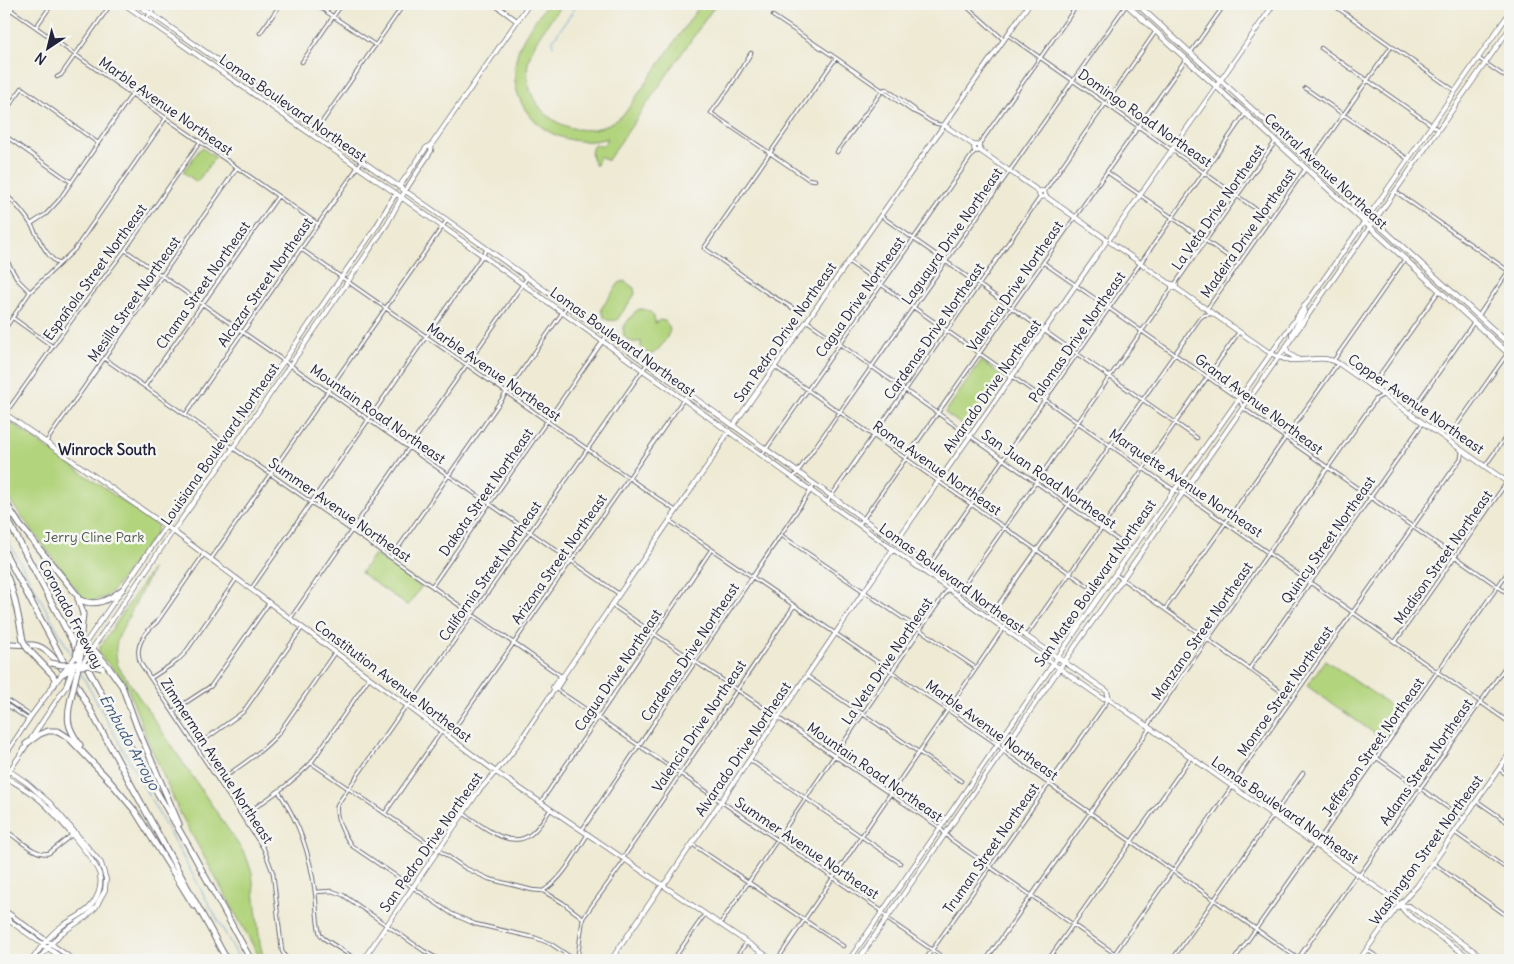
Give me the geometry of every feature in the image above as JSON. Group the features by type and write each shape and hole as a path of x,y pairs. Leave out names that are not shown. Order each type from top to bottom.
{"highway":[{"path":"4,500 20,525 78,598 83,614 68,715 71,733 85,754"},
{"name":"Coronado Freeway","path":"4,513 124,736 188,845 251,960"},
{"name":"Coronado Freeway","path":"4,551 227,960"},
{"path":"4,570 13,590 23,640 27,648 54,676 54,685"},
{"path":"78,598 89,603 99,603 113,598 123,589"},
{"path":"4,643 35,646 46,650 80,691"},
{"path":"66,687 85,644"},
{"path":"92,650 115,676 124,690 141,736 188,845"},
{"path":"61,676 87,657"},
{"path":"37,659 76,666 91,665 102,668 115,676"},
{"path":"26,744 44,732 58,732 69,738 136,811 189,899 207,924"}],"main road":[{"path":"4,19 14,4"},
{"name":"Lomas Boulevard Northeast","path":"124,4 401,197 1003,629 1102,698 1109,699 1358,875 1400,905 1406,913 1473,960"},
{"name":"Lomas Boulevard Northeast","path":"136,4 447,220 1026,636 1107,692 1109,699"},
{"path":"494,4 518,20"},
{"name":"Louisiana Boulevard Northeast","path":"76,656 284,361 376,227 395,193 425,149 432,144 529,4"},
{"name":"San Pedro Drive Northeast","path":"363,960 478,792 513,751 611,604 712,459 729,431 1029,4"},
{"name":"Central Avenue Northeast","path":"1126,4 1509,354"},
{"path":"1138,4 1510,346"},
{"name":"Alvarado Drive Northeast","path":"896,542 1274,4"},
{"name":"San Mateo Boulevard Northeast","path":"848,960 1115,574 1510,12"},
{"name":"San Mateo Boulevard Northeast","path":"858,960 1064,662 1510,28"},
{"name":"Copper Avenue Northeast","path":"944,125 1271,353 1289,360 1319,358 1336,362 1509,484"},
{"name":"Louisiana Boulevard Northeast","path":"87,657 348,282 387,224 401,197 432,152 432,144"},
{"path":"1292,338 1292,333 1304,314 1304,306"},
{"path":"1286,347 1288,352 1298,360"},
{"name":"Constitution Avenue Northeast","path":"4,414 167,526 496,772 773,960"},
{"name":"Alvarado Drive Northeast","path":"611,960 893,549"},
{"path":"4,757 61,676"},
{"path":"38,960 61,927 92,905 99,890 100,877 92,859 42,802 4,777 66,687"},
{"name":"Washington Street Northeast","path":"1359,960 1433,864 1510,753"},
{"path":"4,767 50,803 101,863 106,879 105,890 91,913 43,945 32,960"},
{"name":"Lomas Boulevard Northeast","path":"1400,905 1409,906 1487,960"},
{"path":"4,910 71,960"},
{"path":"6,918 65,960"}],"street":[{"path":"36,27 52,4"},
{"path":"57,77 61,75 111,4"},
{"path":"146,19 157,4"},
{"path":"260,33 281,4"},
{"path":"315,4 375,45"},
{"path":"302,62 342,4"},
{"path":"313,135 404,4"},
{"path":"964,4 1004,40"},
{"name":"Cagua Drive Northeast","path":"762,455 1078,4"},
{"name":"Laguayra Drive Northeast","path":"794,478 1126,4"},
{"path":"1191,52 1225,4"},
{"path":"1332,4 1456,91"},
{"name":"Marble Avenue Northeast","path":"4,5 318,224"},
{"path":"773,16 883,90 886,89 934,124 944,125"},
{"name":"Cardenas Drive Northeast","path":"827,502 1156,32"},
{"name":"Domingo Road Northeast","path":"1008,34 1270,219"},
{"path":"1310,162 1392,46"},
{"path":"1321,48 1439,130"},
{"path":"752,53 711,112 808,179 815,180"},
{"path":"801,313 766,292 704,248 836,58"},
{"path":"1478,58 1510,80"},
{"name":"Valencia Drive Northeast","path":"859,525 1186,59"},
{"path":"4,113 22,88 98,143"},
{"path":"1305,88 1408,159"},
{"path":"837,152 883,90"},
{"path":"31,224 53,208 132,94"},
{"name":"Palomas Drive Northeast","path":"924,572 1246,113"},
{"path":"4,328 30,292 60,264 82,239 166,118"},
{"path":"4,135 71,182"},
{"name":"La Veta Drive Northeast","path":"957,595 1276,141"},
{"name":"Española Street Northeast","path":"4,414 52,346 125,250 200,142"},
{"name":"Alcazar Street Northeast","path":"185,415 362,161"},
{"name":"Mesilla Street Northeast","path":"46,442 237,168"},
{"name":"Madeira Drive Northeast","path":"1207,310 1306,168"},
{"path":"1107,172 1239,264"},
{"path":"1396,192 1510,271 1478,316"},
{"path":"4,194 18,207 31,224 47,253 60,264"},
{"name":"Chama Street Northeast","path":"145,386 278,196"},
{"path":"880,216 1197,438"},
{"path":"210,559 447,220"},
{"name":"Marble Avenue Northeast","path":"300,249 676,510"},
{"path":"251,589 487,249"},
{"name":"Mountain Road Northeast","path":"125,250 619,594"},
{"path":"4,256 18,280 30,292"},
{"path":"1165,609 1286,438 1405,259"},
{"name":"Marquette Avenue Northeast","path":"849,262 1174,490 1183,493 1510,724"},
{"name":"Grand Avenue Northeast","path":"1044,263 1239,399 1243,408 1510,595"},
{"path":"290,619 350,530 527,278"},
{"path":"1372,387 1439,290"},
{"path":"391,558 567,306"},
{"name":"Madeira Drive Northeast","path":"989,619 1200,318 1206,314 1213,314"},
{"path":"12,318 52,346"},
{"name":"San Juan Road Northeast","path":"807,322 1132,550"},
{"path":"1410,413 1474,322"},
{"path":"1026,636 1239,332"},
{"name":"Dakota Street Northeast","path":"432,586 607,335"},
{"path":"1447,440 1509,354"},
{"name":"Summer Avenue Northeast","path":"105,359 562,677"},
{"name":"California Street Northeast","path":"575,960 551,944 536,938 475,924 452,914 359,851 344,834 336,811 340,800 348,788 403,710 410,704 647,364"},
{"name":"Roma Avenue Northeast","path":"775,367 1088,586"},
{"name":"Manzano Street Northeast","path":"1376,399 1377,390"},
{"name":"Arizona Street Northeast","path":"448,737 688,393"},
{"name":"Manzano Street Northeast","path":"986,960 1376,399 1383,395"},
{"name":"Quincy Street Northeast","path":"1250,669 1423,423"},
{"path":"1485,467 1510,431"},
{"name":"Monroe Street Northeast","path":"1110,960 1461,458 1462,450"},
{"path":"1461,458 1470,456"},
{"name":"Cardenas Drive Northeast","path":"582,830 815,484"},
{"name":"Madison Street Northeast","path":"1395,642 1454,556 1509,484"},
{"name":"Marble Avenue Northeast","path":"669,521 997,744 1003,751 1298,960"},
{"path":"781,534 976,668"},
{"name":"Cagua Drive Northeast","path":"541,802 711,550"},
{"name":"Zimmerman Avenue Northeast","path":"204,554 157,622 140,642 137,651 141,664 243,816 269,860 273,873 282,951 287,960"},
{"name":"Jefferson Street Northeast","path":"1234,960 1510,569"},
{"path":"1115,574 1292,699"},
{"path":"151,678 182,657 237,578"},
{"path":"4,579 6,592 4,636"},
{"name":"La Veta Drive Northeast","path":"720,924 952,583"},
{"path":"173,711 211,686 268,603"},
{"name":"Mountain Road Northeast","path":"611,604 939,827 945,834 1031,896 1124,960"},
{"name":"Valencia Drive Northeast","path":"575,960 578,954 583,918 736,689 794,606"},
{"path":"777,960 1007,622"},
{"path":"196,746 243,712 302,628"},
{"path":"219,780 263,750 270,743 335,652"},
{"name":"Adams Street Northeast","path":"1298,960 1510,660"},
{"path":"807,676 961,780"},
{"path":"243,816 279,792 311,763 369,678"},
{"name":"Summer Avenue Northeast","path":"554,689 882,911 887,919 946,960"},
{"path":"4,698 30,718"},
{"name":"Truman Street Northeast","path":"925,960 1109,699"},
{"path":"4,702 30,718"},
{"path":"385,814 441,732"},
{"path":"1048,960 1191,757"},
{"path":"1377,758 1464,819"},
{"path":"750,760 900,863"},
{"path":"311,763 465,868 482,877 514,886 543,891 564,903 583,918"},
{"path":"1499,769 1510,777"},
{"path":"1172,960 1303,772"},
{"path":"279,792 301,831 310,862 320,934 323,938 357,960"},
{"path":"1477,801 1510,824"},
{"path":"463,813 498,835 518,840 532,834 551,809"},
{"path":"4,826 4,830 36,851 44,854 49,853 76,832"},
{"path":"1454,832 1510,871"},
{"path":"543,891 555,882 588,834"},
{"path":"692,844 843,946"},
{"path":"1433,864 1510,918"},
{"path":"315,892 332,891 338,893 440,960"},
{"path":"673,960 705,914"},
{"path":"4,926 6,918 11,915"},
{"path":"734,960 747,942"},
{"path":"1367,949 1382,960"},
{"path":"1503,960 1510,950"}],"green space":[{"path":"547,4 562,4 533,47 528,63 527,78 537,104 546,114 570,128 584,130 603,127 625,113 701,4 716,4 608,160 600,156 597,165 595,165 592,148 594,145 603,146 608,138 589,141 571,140 554,134 540,125 528,113 519,98 515,80 516,60 520,45 528,30"},
{"path":"202,148 215,157 197,182 183,172"},
{"path":"624,281 634,288 635,294 617,320 608,320 604,317 601,309 619,283"},
{"path":"640,309 651,313 655,323 660,320 665,321 670,328 662,344 653,354 644,352 641,347 641,341 632,342 624,336 623,327 636,311"},
{"path":"981,361 1005,378 969,430 945,413"},
{"name":"Jerry Cline Park","path":"4,418 158,526 156,533 115,588 106,597 93,601 84,599 13,505 4,489"},
{"path":"374,554 421,587 408,606 361,573"},
{"path":"153,568 118,638 116,656 118,666 246,856 252,873 260,944 264,960 261,960 180,813 148,741 128,689 120,676 98,653 100,647"},
{"path":"1325,660 1403,714 1384,740 1307,686"}],"waterway":[{"path":"553,46 553,40 578,4"},
{"name":"Embudo Arroyo","path":"4,533 73,658"},
{"name":"Embudo Arroyo","path":"79,670 240,960"}],"district":[{"name":"Winrock South","path":"107,449"}]}
